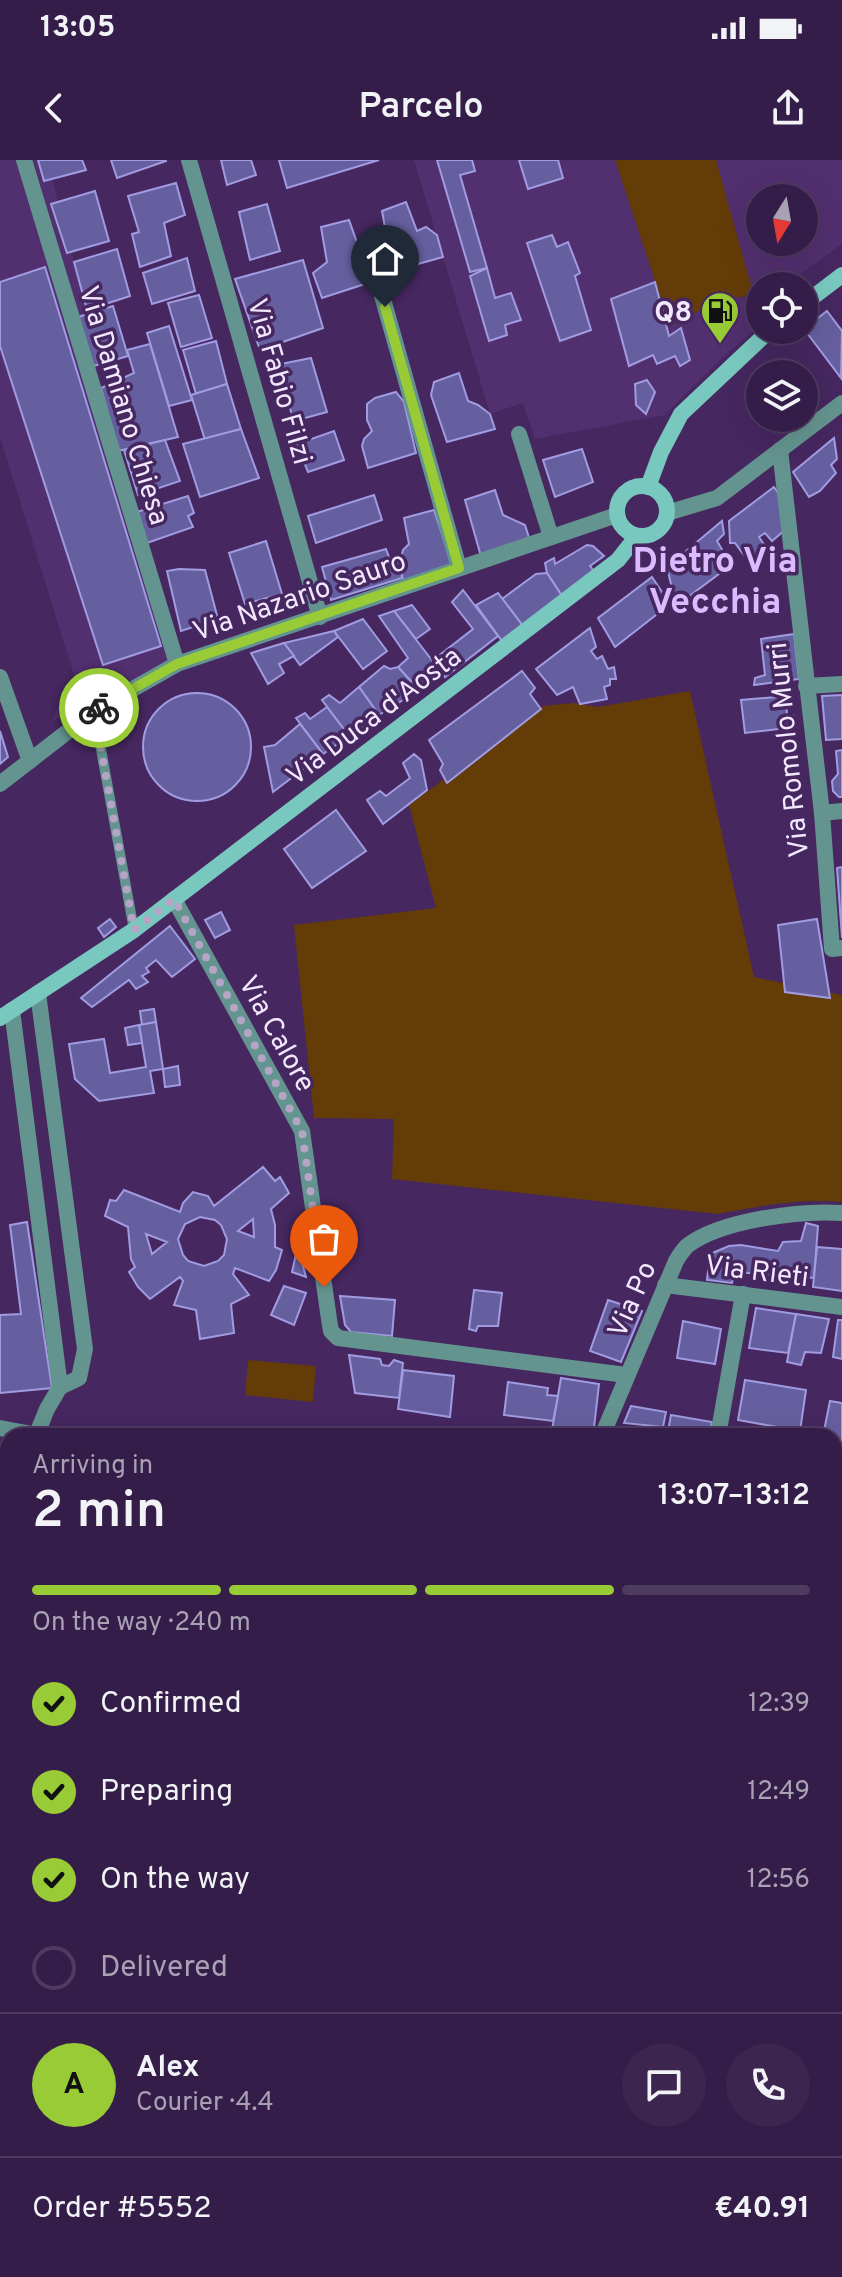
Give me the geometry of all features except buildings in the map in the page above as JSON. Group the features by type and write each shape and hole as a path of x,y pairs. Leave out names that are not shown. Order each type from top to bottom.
{"street":[{"name":"Via Damiano Chiesa","path":"24,160 177,664"},
{"name":"Via Fabio Filzi","path":"189,160 320,617"},
{"path":"818,293 842,275"},
{"path":"377,278 459,568"},
{"path":"648,487 661,452 681,414 755,344"},
{"name":"Via Duca d'Aosta","path":"60,1387 6,1014 134,930 618,560 637,536 649,535 660,529 667,513 717,498 842,403"},
{"path":"519,434 551,537"},
{"name":"Via Romolo Murri","path":"780,450 837,949"},
{"path":"637,536 625,530 617,515 617,506 624,494 639,486 648,487 663,499 667,513"},
{"name":"Via Nazario Sauro","path":"0,784 94,711 177,664 617,515"},
{"path":"0,677 30,761"},
{"path":"806,686 842,684"},
{"path":"822,813 842,811"},
{"name":"Via Calore","path":"174,899 302,1131 331,1331 338,1338 348,1341 626,1375"},
{"path":"38,993 85,1349 79,1378 60,1387 40,1428"},
{"name":"Via Po","path":"605,1428 665,1285 686,1246 737,1225 781,1215 817,1211 842,1213"},
{"name":"Via Rieti","path":"665,1285 842,1307"},
{"path":"719,1428 743,1294"}],"lane":[{"path":"94,711 134,930"}],"shaded area":[{"path":"0,160 47,160 87,310 100,387 181,656 101,714 92,690 73,695 68,710 51,723 74,675 0,437"},
{"path":"414,160 615,160 670,326 724,298 746,296 746,337 665,415 535,439 523,403 490,414"},
{"path":"615,160 716,160 747,272 746,297 724,298 670,326"},
{"path":"716,160 842,160 842,244 803,272 746,272"},
{"path":"690,691 754,977 842,995 842,1202 795,1202 718,1214 392,1179 394,1119 314,1118 294,925 436,908 409,805 543,706 573,703 598,707"},
{"path":"248,1360 316,1366 313,1402 245,1395"}],"way so far":[{"path":"99,708 94,711 134,930 174,899 302,1131 324,1287"}],"place":[{"name":"Q8","path":"720,345"}],"district":[{"name":"Dietro Via Vecchia","path":"715,580"}],"route":[{"path":"99,708 177,664 459,568 385,307"}]}
